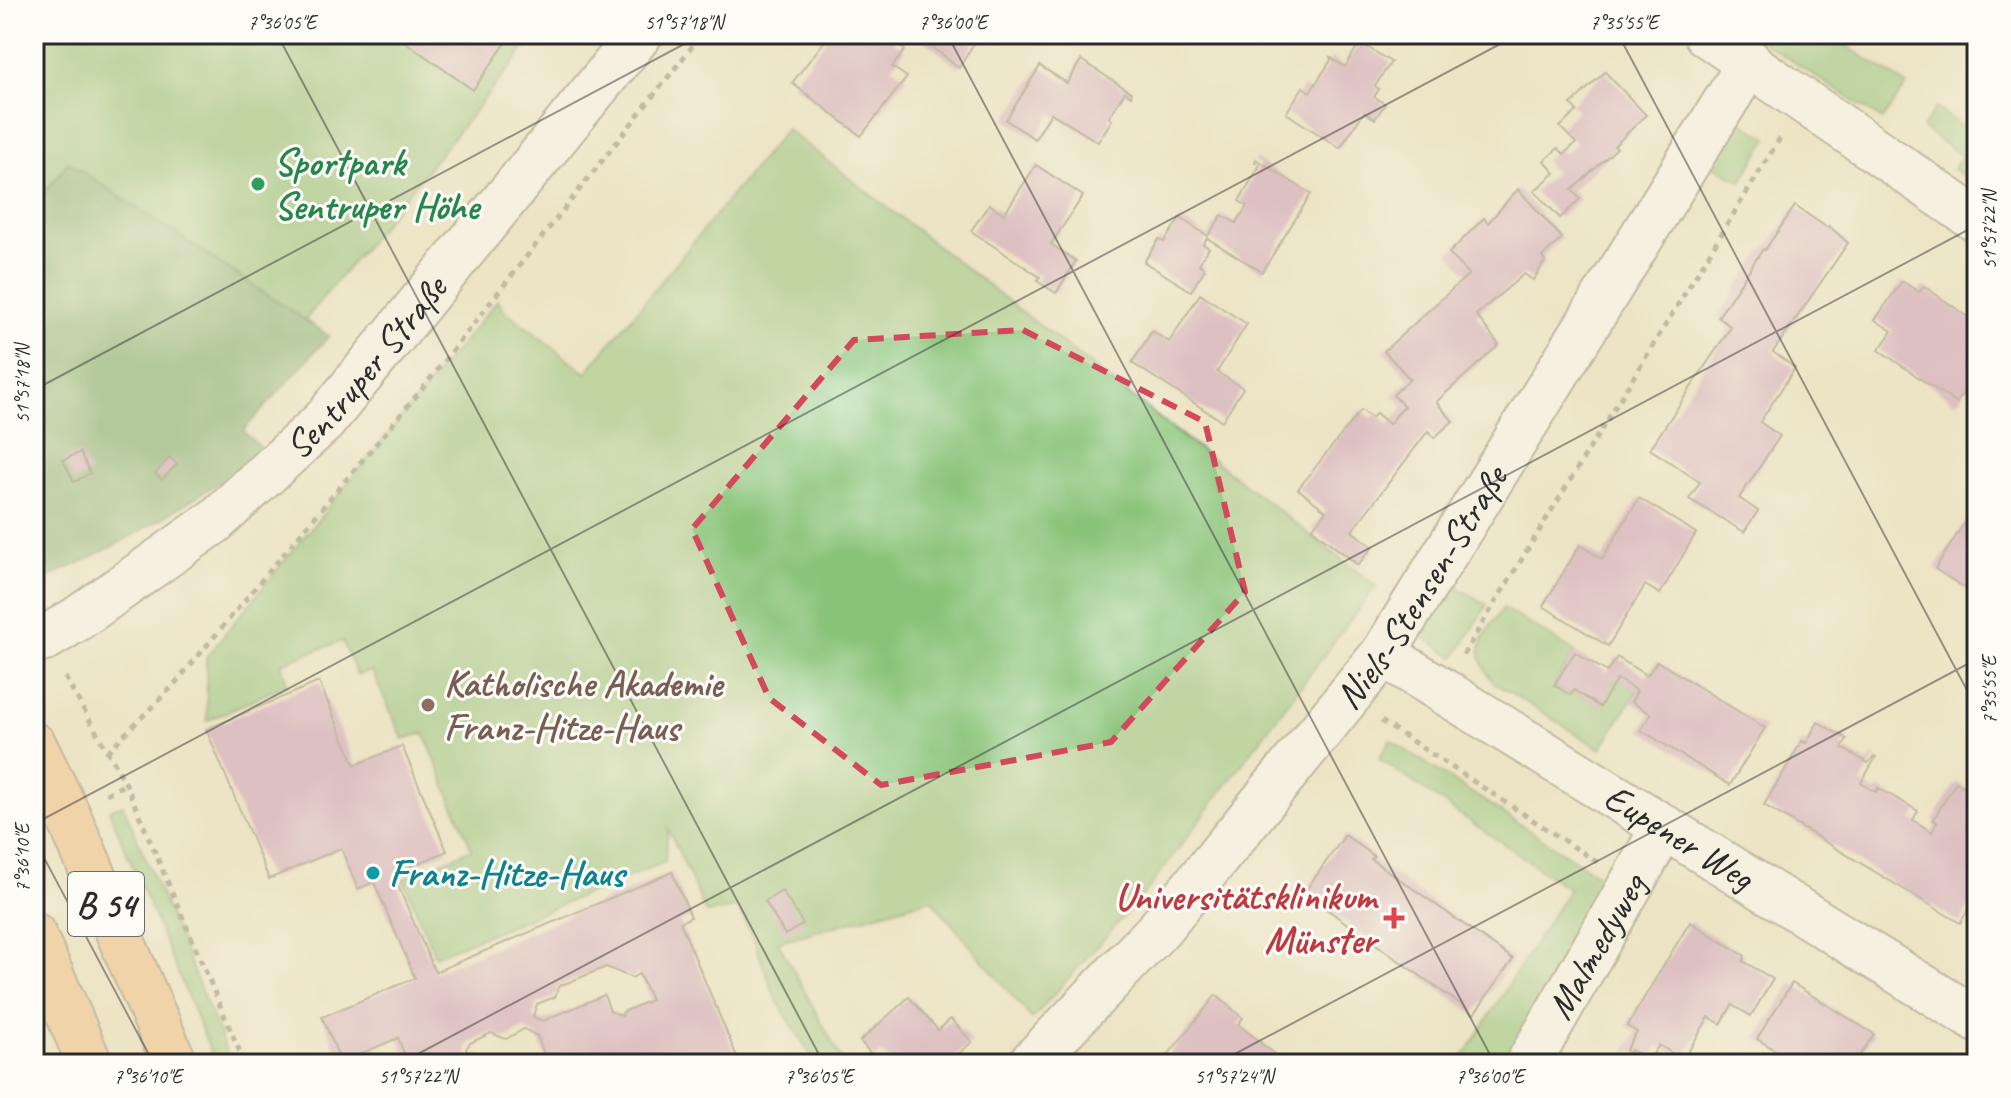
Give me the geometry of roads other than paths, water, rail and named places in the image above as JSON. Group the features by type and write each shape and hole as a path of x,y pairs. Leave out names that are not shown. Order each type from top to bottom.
{"main road":[{"name":"B 54","path":"34,745 67,813 175,1064"},
{"name":"B 54","path":"34,935 90,1064"}],"street":[{"name":"Sentruper Straße","path":"39,640 160,563 214,522 324,421 640,34"},
{"path":"1706,34 1977,220"},
{"name":"Niels-Stensen-Straße","path":"1030,1064 1159,929 1383,654 1750,62"},
{"name":"Eupener Weg","path":"1383,654 1977,1020"},
{"name":"Malmedyweg","path":"1528,1064 1664,827"}],"place":[{"name":"Sportpark Sentruper Höhe","path":"258,184"},
{"name":"Katholische Akademie Franz-Hitze-Haus","path":"428,705"},
{"name":"Franz-Hitze-Haus","path":"373,873"},
{"name":"Universitätsklinikum Münster","path":"1394,918"}]}
